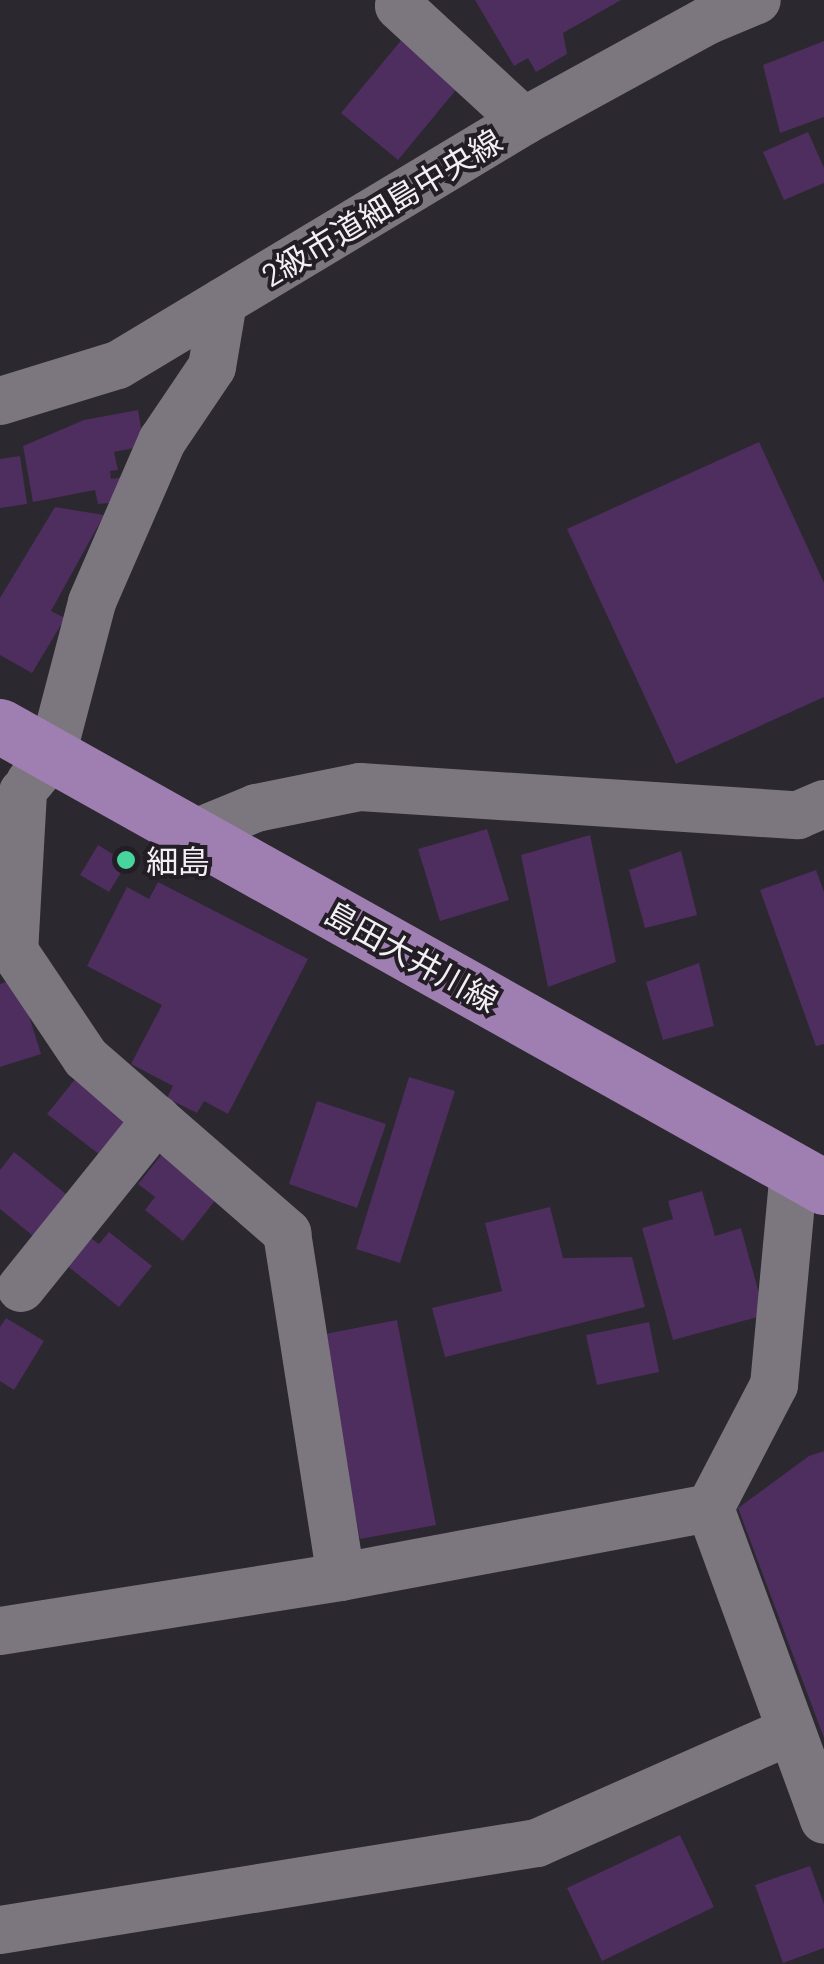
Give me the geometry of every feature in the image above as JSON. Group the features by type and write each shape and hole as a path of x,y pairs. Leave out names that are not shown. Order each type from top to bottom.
{"main road":[{"name":"島田大井川線","path":"0,726 25,789 193,834 809,1178"}],"street":[{"path":"401,0 399,6 524,120"},
{"name":"2級市道細島中央線","path":"0,401 118,366 524,120 708,20 757,0"},
{"path":"223,302 212,368 162,441 92,602 25,789 14,951 86,1058 287,1233 341,1577"},
{"path":"193,834 256,808 360,787 798,816 824,804"},
{"path":"21,1288 157,1119"},
{"path":"809,1178 774,1385 710,1508 824,1820"},
{"path":"0,1631 341,1577 710,1508"},
{"path":"0,1930 537,1844 790,1731"}],"building":[{"path":"475,0 621,0 563,33 567,54 536,72 528,58 514,66"},
{"path":"403,38 460,85 398,160 341,113"},
{"path":"824,41 824,117 780,133 763,65"},
{"path":"808,132 824,168 824,183 784,200 763,152"},
{"path":"138,410 144,446 114,452 118,470 110,471 111,479 123,477 120,502 98,504 95,490 33,502 23,446 84,420"},
{"path":"759,442 824,583 824,697 676,764 567,529"},
{"path":"20,456 27,504 0,508 0,459"},
{"path":"55,507 104,515 51,611 65,618 32,673 0,655 0,598"},
{"path":"487,829 509,900 440,921 418,849"},
{"path":"590,835 616,962 548,987 521,855"},
{"path":"98,845 127,863 109,892 80,875"},
{"path":"681,851 697,915 645,928 629,870"},
{"path":"816,870 824,892 824,1044 816,1046 760,890"},
{"path":"158,882 308,959 228,1114 204,1101 197,1113 167,1098 173,1086 131,1064 162,1005 87,966 127,887 149,899"},
{"path":"699,963 714,1026 663,1040 646,982"},
{"path":"17,978 41,1054 0,1067 0,984"},
{"path":"80,1073 132,1114 100,1155 47,1114"},
{"path":"409,1077 455,1091 400,1263 356,1249"},
{"path":"317,1101 386,1124 357,1208 289,1184"},
{"path":"14,1152 71,1198 38,1240 0,1209 0,1170"},
{"path":"162,1154 217,1198 183,1241 145,1210 155,1197 138,1184"},
{"path":"702,1191 715,1236 741,1228 765,1315 673,1340 642,1228 673,1219 668,1201"},
{"path":"550,1207 563,1258 632,1257 645,1307 445,1357 432,1308 502,1291 485,1223"},
{"path":"109,1232 152,1266 119,1307 61,1261 84,1233 99,1244"},
{"path":"6,1318 44,1341 14,1390 0,1381 0,1327"},
{"path":"397,1320 436,1525 360,1539 320,1335"},
{"path":"649,1322 659,1372 597,1385 586,1335"},
{"path":"824,1451 824,1738 738,1508 809,1456"},
{"path":"680,1835 714,1907 602,1961 567,1888"},
{"path":"810,1866 824,1904 824,1948 783,1963 755,1885"}],"place":[{"name":"細島","path":"126,860"}]}
